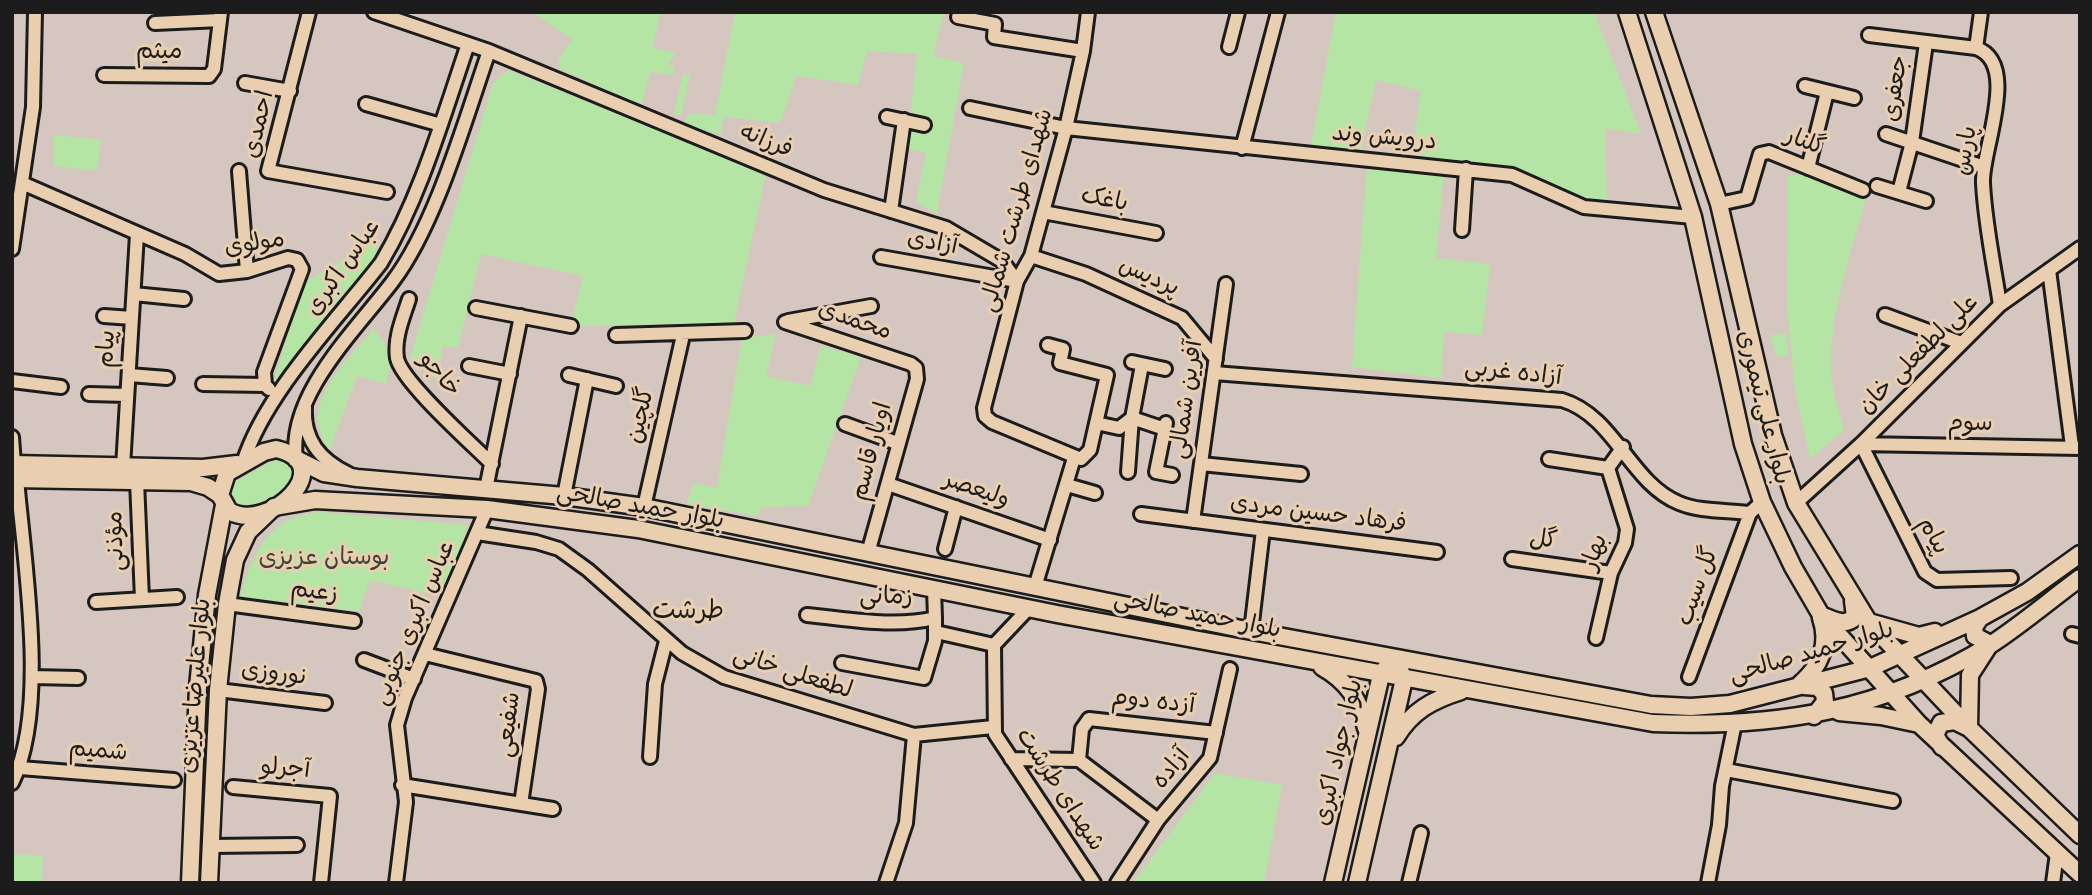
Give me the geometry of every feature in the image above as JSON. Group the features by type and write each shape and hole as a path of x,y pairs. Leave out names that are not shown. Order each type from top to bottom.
{"main road":[{"name":"بلوار علی تیموری","path":"1627,12 1692,217 1756,508 1821,615 1919,724 2080,874"},
{"name":"بلوار علی تیموری","path":"1654,12 1719,204 1773,435 1796,503 1868,621 1898,656 1969,728 2080,835"},
{"path":"14,471 137,481 191,482 208,487 237,516 245,517 274,507 299,488 301,468 296,458 276,449 227,473 222,500"},
{"name":"بلوار حمید صالحی","path":"296,458 324,473 357,478 564,496 644,507 1251,631 1651,705 1690,707 1730,704 1870,668 1980,618 2026,592 2080,554"},
{"path":"14,471 214,467 243,463"},
{"name":"بلوار علیرضا عزیزی","path":"190,883 198,687 207,594 222,500"},
{"name":"بلوار حمید صالحی","path":"274,507 315,500 487,509 638,529 1029,608 1653,723 1735,723 1822,714 1892,692 1922,680 1990,644 2080,578"},
{"name":"بلوار علیرضا عزیزی","path":"209,883 218,690 227,604 240,546 248,532 274,507"},
{"path":"1029,608 1035,587"},
{"path":"1821,615 1842,623 1850,621 1854,617 1852,597"},
{"path":"1798,686 1808,677 1822,655 1825,629 1821,615"},
{"path":"1868,621 1919,636 1980,618"},
{"path":"1942,747 1935,735 1941,723 1955,721 1969,728 1970,675 1990,644 1983,643 1974,633 1980,618"},
{"path":"1315,662 1331,656 1325,645"},
{"name":"بلوار جواد اکبری","path":"1334,883 1381,675 1393,658 1404,679 1357,883"},
{"path":"1315,662 1335,674 1351,690 1362,710 1367,734"},
{"path":"1798,686 1817,687 1824,693 1822,714 1881,716 1919,724"},
{"path":"1389,748 1416,711 1441,698 1466,690"}],"street":[{"path":"12,249 34,84 35,12"},
{"name":"احمدی","path":"309,12 268,171 387,192"},
{"name":"فرزانه","path":"374,12 489,51 800,180 957,234 1002,261 1017,281"},
{"name":"شهدای طرشت شمالی","path":"1074,458 1020,437 987,419 985,404 1017,281 1031,256 1066,128 1083,51 1088,12"},
{"path":"1228,47 1238,12"},
{"path":"1242,148 1278,12"},
{"path":"1869,35 1976,48 1981,12"},
{"path":"155,23 221,16"},
{"name":"میثم","path":"104,75 209,76 212,73 221,16"},
{"path":"958,17 995,24 994,37 1083,51"},
{"name":"جعفری","path":"1899,192 1912,142 1926,43"},
{"name":"عباس اکبری","path":"243,463 258,425 277,396 381,263 399,230 441,125 468,44"},
{"name":"پارس","path":"1976,48 1983,50 1992,62 1997,91 1992,138 1984,167 1988,231 2000,305"},
{"name":"عباس اکبری","path":"296,458 295,427 306,400 409,257 456,146 489,51"},
{"path":"244,83 290,90"},
{"path":"1805,86 1854,98"},
{"path":"1808,168 1827,92"},
{"path":"366,104 441,125"},
{"path":"970,108 1066,128"},
{"path":"887,117 923,125"},
{"path":"891,211 904,120"},
{"name":"درویش‌ وند","path":"1066,128 1512,175 1584,207 1692,217"},
{"name":"جعفری","path":"1886,134 1984,167"},
{"name":"گلنار","path":"1719,204 1747,198 1760,155 1764,152 1863,190"},
{"path":"1462,230 1466,169"},
{"path":"239,171 247,271"},
{"name":"مولوی","path":"22,183 186,254 219,274 247,271 293,257 302,269 264,372 265,385"},
{"path":"1877,186 1926,201"},
{"name":"باغک","path":"1043,212 1156,233"},
{"name":"پیام","path":"123,467 137,234"},
{"name":"علی لطفعلی خان","path":"1796,503 1861,444 2000,305 2080,248"},
{"name":"پردیس","path":"1031,256 1086,274 1182,318 1216,359"},
{"name":"آزادی","path":"881,257 1017,281"},
{"path":"2049,270 2076,447"},
{"name":"آفرین شمالی","path":"1193,521 1226,284"},
{"path":"134,294 184,299"},
{"name":"خاجو","path":"409,299 397,337 397,360 409,380 492,464"},
{"name":"محمدی","path":"871,306 785,321 911,364"},
{"path":"476,307 571,326"},
{"path":"1885,315 1961,343"},
{"path":"104,316 132,318"},
{"path":"486,489 522,316"},
{"path":"616,335 745,331"},
{"name":"گلچین","path":"644,507 683,335"},
{"path":"1035,587 1074,458 1082,459 1087,456 1107,375 1060,363 1063,349 1048,345"},
{"name":"اویار قاسم","path":"868,553 917,379 916,369 911,364"},
{"path":"1128,472 1137,364 1165,369"},
{"path":"469,366 510,374"},
{"name":"آزاده غربی","path":"1214,373 1562,400 1581,408 1623,447 1648,481 1680,504 1756,508"},
{"path":"129,375 167,378"},
{"path":"569,375 616,386"},
{"path":"564,496 587,379"},
{"path":"12,381 61,387"},
{"path":"203,384 265,385 277,396"},
{"path":"89,394 127,396"},
{"path":"306,400 306,428 312,445 335,467 357,478"},
{"path":"1097,423 1119,428 1132,418"},
{"path":"1132,418 1166,426 1156,472 1172,475"},
{"path":"845,424 897,443"},
{"path":"12,437 17,529 32,677 32,713 20,768 12,783"},
{"name":"پیام","path":"1861,444 1924,572 1937,580 2011,578"},
{"name":"سوم","path":"1861,444 2076,447"},
{"path":"1549,458 1608,468 1623,447"},
{"path":"1201,464 1301,474"},
{"name":"بهار","path":"1597,638 1611,573 1625,542 1627,529 1608,468"},
{"name":"مؤذنی","path":"137,481 142,599"},
{"name":"ولیعصر","path":"888,484 1049,540"},
{"path":"1067,485 1095,493"},
{"path":"945,549 956,507"},
{"name":"گل سیب","path":"1689,677 1756,508"},
{"name":"عباس اکبری جنوبی","path":"396,883 405,816 397,725 487,509"},
{"name":"فرهاد حسین مردی","path":"1142,514 1437,552"},
{"path":"1251,631 1262,530"},
{"name":"لطفعلی خانی","path":"477,533 536,542 559,550 588,570 666,641 724,677 914,735 993,727"},
{"name":"گل","path":"1512,559 1611,573"},
{"name":"زمانی","path":"807,615 909,623 935,618 934,589"},
{"name":"مؤذنی","path":"96,602 177,597"},
{"name":"زعیم","path":"227,604 354,621"},
{"path":"936,632 994,645 1029,608"},
{"path":"842,663 924,678 936,632 935,618"},
{"path":"650,757 655,684 666,641"},
{"name":"شهدای طرشت","path":"994,645 993,727 1094,883"},
{"name":"شفیعی","path":"425,654 536,681 538,689 521,804"},
{"path":"364,660 414,679"},
{"name":"آزاده","path":"1117,883 1158,820 1204,768 1216,733 1230,669"},
{"path":"32,677 78,678"},
{"name":"نوروزی","path":"218,690 325,703"},
{"name":"آزده دوم","path":"1079,760 1082,729 1088,719 1216,733"},
{"path":"1708,883 1735,723"},
{"path":"886,883 906,823 914,735"},
{"path":"1012,760 1079,760 1158,820"},
{"name":"شمیم","path":"20,768 174,780"},
{"path":"1726,770 1893,801"},
{"path":"402,785 553,809"},
{"name":"آجرلو","path":"233,787 330,796 321,883"},
{"path":"1409,883 1421,833"},
{"path":"210,846 297,845"},
{"path":"2053,883 2057,852"}],"green space":[{"path":"531,12 660,12 653,48 675,53 668,65 675,67 673,75 650,72 641,106 560,69 558,61 572,39"},
{"path":"735,12 943,12 934,56 964,63 937,213 916,202 926,153 907,149 917,54 867,51 858,85 797,76 780,123 723,117 721,134 684,126 688,113 715,115"},
{"path":"1336,12 1594,12 1641,134 1605,128 1607,201 1583,200 1514,168 1412,155 1421,91 1376,80 1361,151 1311,145"},
{"path":"508,70 766,173 734,323 571,326 583,276 481,254 458,347 442,347 439,381 410,358 493,83"},
{"path":"683,74 690,75 681,116 674,114"},
{"path":"54,135 101,140 97,171 54,166"},
{"path":"1367,164 1444,170 1436,258 1490,264 1482,335 1444,332 1441,378 1352,367"},
{"path":"1809,172 1866,198 1842,284 1831,350 1833,387 1844,430 1810,459 1795,389 1787,307 1788,176"},
{"path":"377,241 376,258 273,383 304,282"},
{"path":"373,329 384,342 389,354 386,384 357,376 330,450 321,433 318,417 321,401 338,370"},
{"path":"1786,333 1788,355 1777,357 1770,335"},
{"path":"776,334 766,376 810,386 821,346 861,357 808,506 762,507 758,516 687,504 693,483 717,488 742,338"},
{"path":"276,459 288,464 296,474 291,488 248,511 238,508 230,499 229,485"},
{"name":"بوستان عزیزی","path":"320,512 468,525 443,597 370,580 359,611 240,597 257,551 265,539 287,521"},
{"path":"1215,773 1282,785 1264,883 1133,883"},
{"path":"12,854 43,856 42,883 12,883"}],"district":[{"name":"طرشت","path":"688,614"}]}
